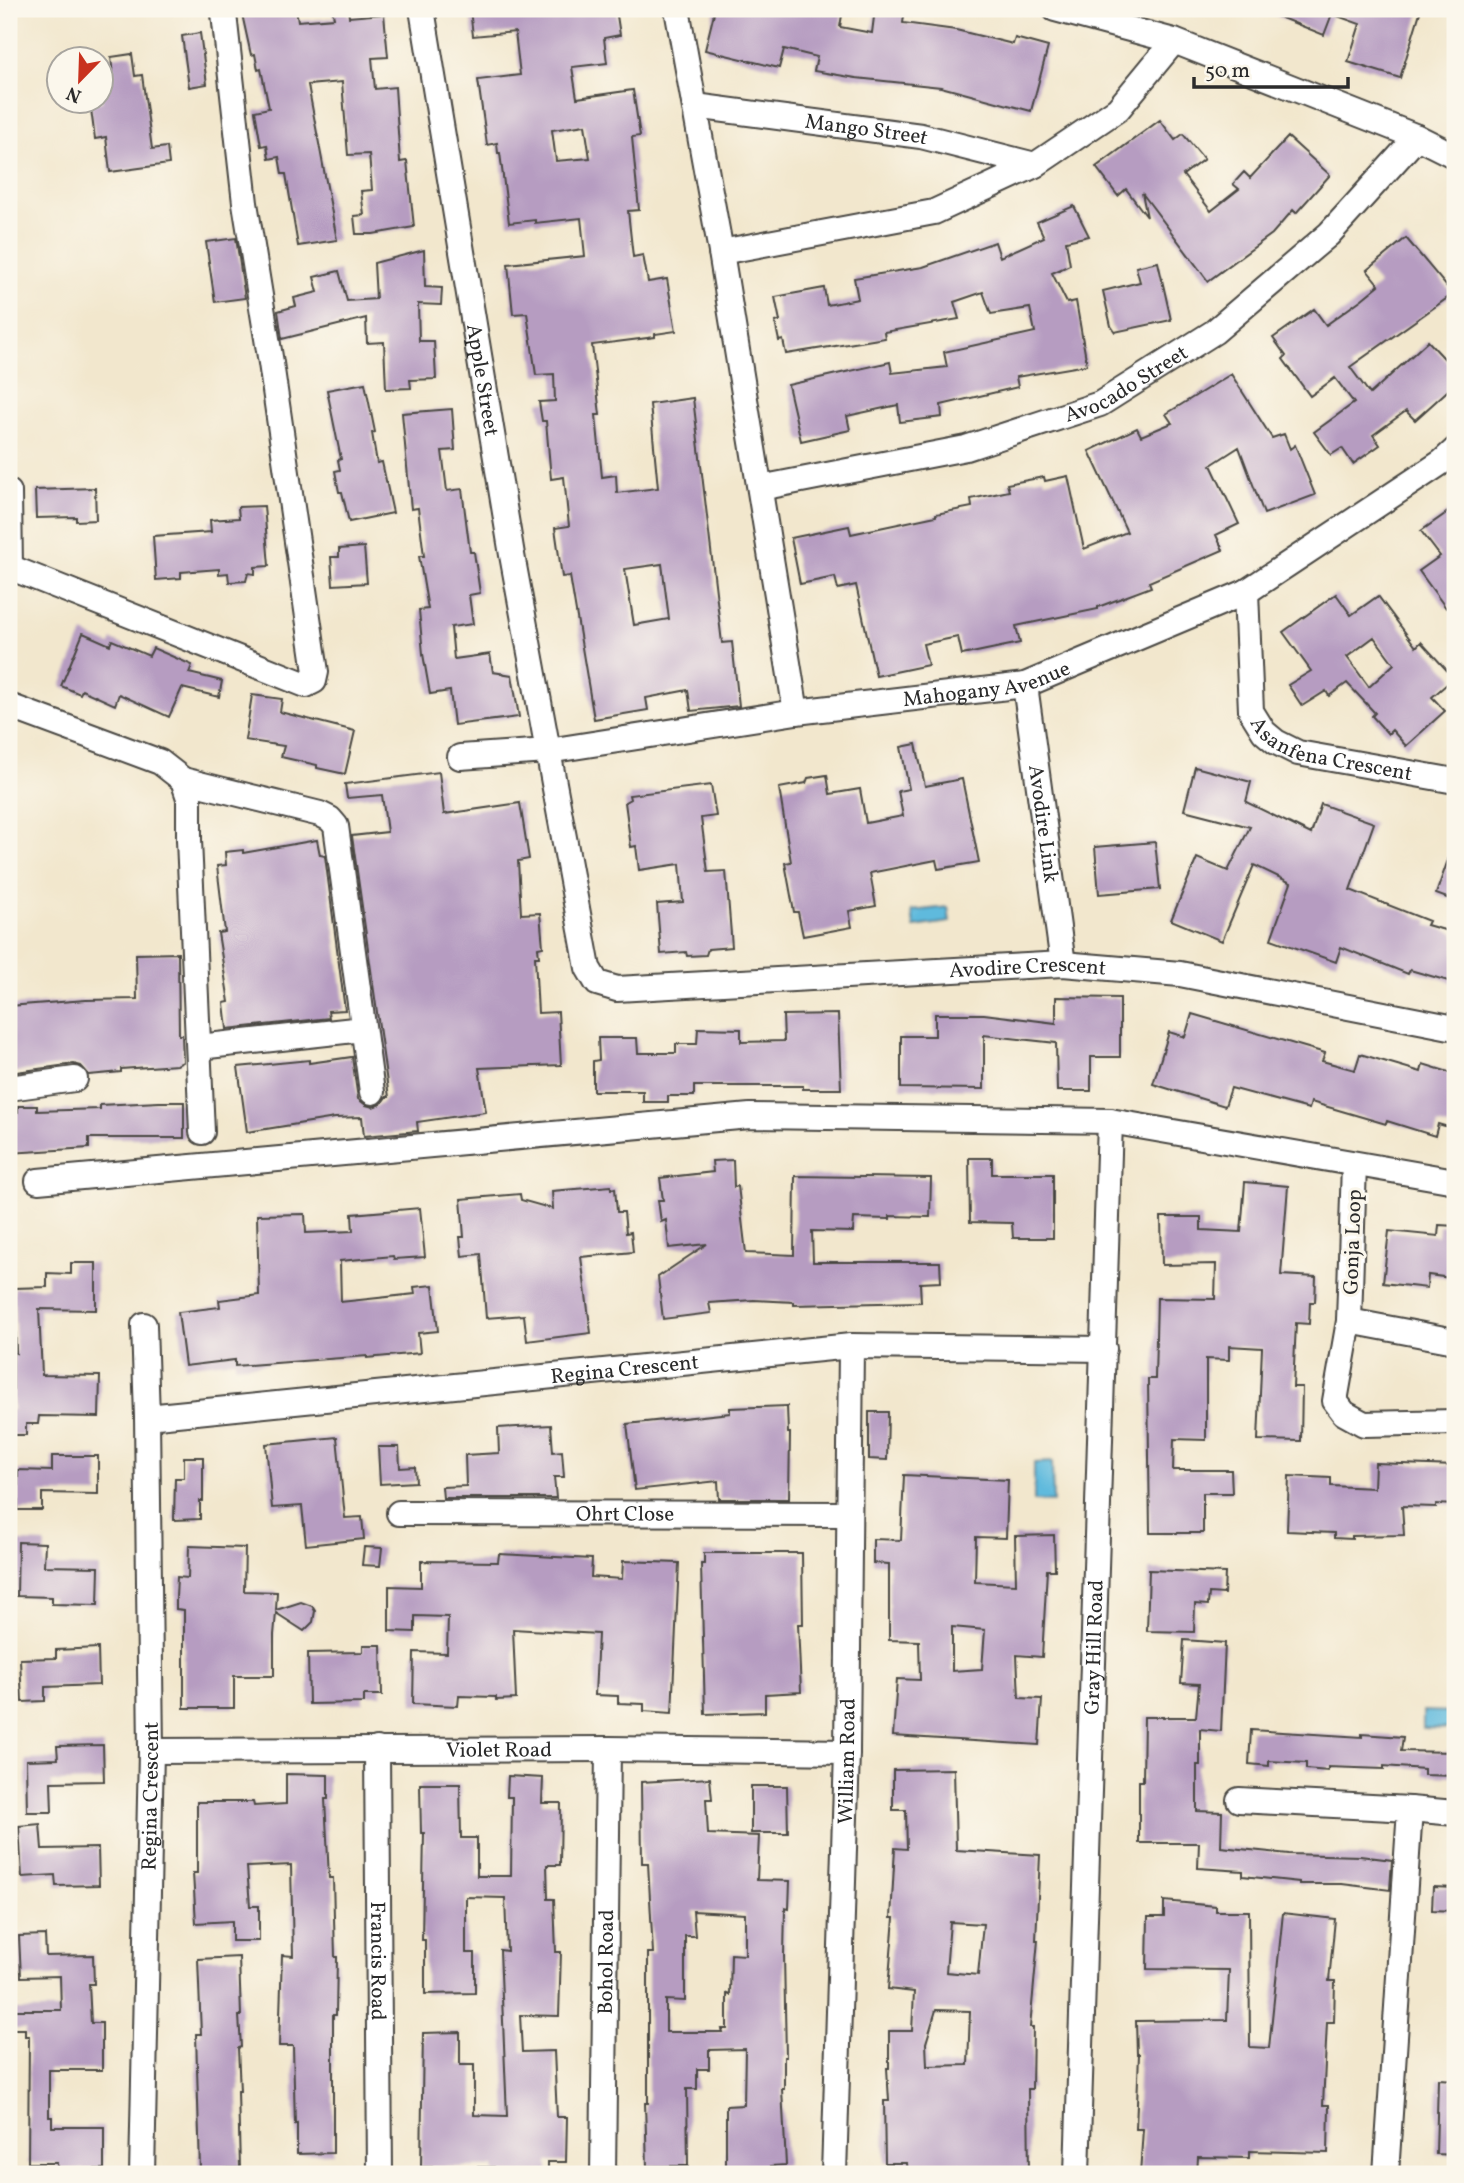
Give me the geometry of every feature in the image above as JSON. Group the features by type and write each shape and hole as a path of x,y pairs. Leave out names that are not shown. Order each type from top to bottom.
{"street":[{"name":"Apple Street","path":"422,9 512,555 588,968 597,983"},
{"path":"677,9 721,252 796,712"},
{"path":"1055,9 1174,41 1418,137 1455,156"},
{"path":"9,492 9,568 306,685 314,681 316,672 245,203 224,14"},
{"path":"721,252 934,212 1035,165 1118,108 1174,41"},
{"name":"Mango Street","path":"695,106 921,136 1035,165"},
{"name":"Avocado Street","path":"760,488 966,448 1100,404 1214,332 1329,234 1418,137"},
{"name":"Mahogany Avenue","path":"460,757 548,751 796,712 1026,685 1246,592 1442,462 1455,450"},
{"name":"Asanfena Crescent","path":"1246,592 1251,711 1264,732 1276,742 1298,753 1454,779"},
{"name":"Avodire Link","path":"1026,685 1063,964"},
{"path":"9,706 159,762 183,780 330,818 336,826 372,1092"},
{"path":"183,780 190,798 189,840 202,1132"},
{"name":"Avodire Crescent","path":"597,983 617,989 1063,964 1180,974 1455,1028"},
{"path":"199,1046 363,1029"},
{"path":"9,1088 75,1079"},
{"path":"38,1181 750,1116 1110,1121 1455,1181"},
{"name":"Gray Hill Road","path":"1077,2174 1110,1121"},
{"name":"Gonja Loop","path":"1354,1164 1349,1321 1335,1401 1344,1413 1364,1424 1455,1422"},
{"name":"Gonja Loop","path":"1349,1321 1455,1340"},
{"name":"Regina Crescent","path":"142,2174 151,1751 144,1325"},
{"name":"Regina Crescent","path":"147,1417 851,1346 1104,1349"},
{"name":"William Road","path":"834,2174 847,1752 851,1346"},
{"name":"Ohrt Close","path":"399,1513 849,1514"},
{"name":"Francis Road","path":"377,1749 380,2174"},
{"name":"Violet Road","path":"151,1751 608,1749 847,1752"},
{"name":"Bohol Road","path":"603,2174 608,1749"},
{"path":"1239,1800 1455,1813"},
{"path":"1386,2174 1410,1809"}],"water":[{"path":"948,907 950,922 914,927 912,911"},
{"path":"1052,1462 1053,1502 1034,1501 1034,1463"},
{"path":"1423,1711 1455,1712 1455,1729 1423,1728"}],"building":[{"path":"268,9 296,9 298,21 334,18 332,9 348,9 349,17 384,14 388,57 372,58 375,89 395,87 400,162 407,161 414,227 356,234 354,216 364,215 361,191 372,190 369,154 348,155 342,82 308,85 337,240 298,246 286,174 282,174 279,157 269,159 267,145 261,146 255,111 269,108 261,69 258,70 255,54 251,55 242,14"},
{"path":"470,9 616,9 620,35 604,38 607,63 572,67 577,98 633,90 640,136 632,137 639,210 628,211 633,257 643,255 648,282 667,279 676,331 655,334 655,337 592,345 600,415 596,415 602,477 616,475 617,493 658,488 650,404 693,398 722,643 732,642 739,706 691,711 688,690 646,698 648,710 594,719 570,576 562,577 555,528 569,526 564,477 551,479 546,421 542,421 539,402 555,401 554,374 536,375 527,313 513,314 508,264 585,256 581,218 509,223 500,153 497,143 487,145 478,80 520,75 515,32 473,36","holes":["585,125 590,158 556,161 552,130","662,564 669,619 634,625 625,569"]},
{"path":"715,9 843,9 840,27 872,33 875,9 905,9 903,23 956,30 1013,44 1015,38 1048,47 1031,111 941,87 814,71 817,57 784,49 779,68 705,50"},
{"path":"1259,9 1421,9 1400,78 1348,62 1360,24 1332,14 1324,35"},
{"path":"200,33 207,84 189,87 182,36"},
{"path":"132,54 135,76 142,75 152,149 167,147 169,164 110,172 106,137 95,139 92,116 116,116 116,56"},
{"path":"1160,120 1175,140 1183,134 1204,159 1183,175 1211,211 1239,189 1233,184 1244,172 1250,178 1288,137 1330,175 1296,213 1293,210 1272,234 1208,281 1142,193 1147,217 1126,189 1118,196 1096,167"},
{"path":"1074,206 1089,236 1066,241 1070,265 1052,273 1067,303 1076,301 1087,365 1016,377 1018,387 941,405 942,417 900,422 898,405 847,416 850,430 801,441 788,385 890,362 892,373 947,367 944,352 1035,332 1030,308 991,314 983,292 954,302 959,319 884,332 885,338 786,354 783,340 779,341 775,322 780,321 775,297 824,288 827,305 858,299 854,278 923,267 995,242 1000,257 1044,237 1037,222"},
{"path":"236,238 245,298 215,302 206,242"},
{"path":"1406,238 1453,294 1350,367 1370,394 1428,341 1455,370 1455,384 1415,420 1406,411 1373,435 1380,445 1353,464 1342,448 1331,455 1314,432 1354,403 1335,378 1310,396 1283,359 1286,356 1273,338 1314,309 1326,325 1362,299 1379,285 1367,270"},
{"path":"424,250 425,287 442,288 441,305 418,304 419,341 434,341 436,379 410,380 411,388 386,389 384,342 367,343 366,318 282,339 278,311 296,306 294,298 318,292 314,277 339,271 347,301 376,299 374,263"},
{"path":"1158,262 1171,320 1115,332 1111,326 1103,291 1140,282 1136,267"},
{"path":"1231,374 1272,438 1284,434 1290,449 1295,445 1315,495 1264,514 1239,447 1211,465 1239,524 1216,535 1223,550 1149,582 1151,587 1098,609 1016,626 1020,643 962,655 958,637 923,644 928,665 876,676 856,585 838,589 835,577 800,584 791,538 849,526 851,534 936,516 972,507 971,499 1009,491 1007,484 1044,477 1045,481 1068,476 1084,549 1127,532 1089,451 1137,428 1141,436 1172,423 1166,414"},
{"path":"365,383 375,432 372,433 377,463 382,462 393,513 349,522 335,471 340,470 338,460 341,459 327,390"},
{"path":"452,409 455,450 442,451 447,491 462,489 470,552 474,552 480,593 469,595 473,624 451,627 454,659 490,654 493,672 512,675 519,717 454,725 450,691 430,694 423,654 419,610 428,609 419,556 424,556 418,508 411,509 402,413"},
{"path":"95,488 96,520 76,521 76,517 36,518 35,490"},
{"path":"264,506 269,566 255,567 255,574 248,573 246,581 229,582 228,573 219,574 219,569 181,572 181,578 156,580 153,536 211,532 210,520 239,518 238,507"},
{"path":"1455,507 1455,602 1446,608 1419,571 1440,556 1421,531"},
{"path":"364,547 367,583 333,585 331,557 339,557 339,549"},
{"path":"1336,594 1351,615 1378,596 1416,647 1421,642 1454,678 1432,697 1445,711 1406,746 1392,730 1388,734 1372,716 1375,713 1347,683 1329,696 1326,691 1302,706 1288,685 1311,671 1283,632","holes":["1374,637 1394,664 1369,687 1347,657"]},
{"path":"83,633 110,645 112,640 149,656 153,648 192,665 189,673 222,681 219,697 182,688 169,717 119,694 115,705 82,690 80,694 61,686"},
{"path":"252,695 282,699 280,712 355,731 345,774 281,757 284,746 245,740"},
{"path":"916,744 925,786 962,779 979,862 938,869 936,860 870,873 876,906 849,911 852,927 803,936 798,912 794,912 785,863 791,862 779,788 806,783 808,778 827,775 830,794 860,789 866,823 903,816 898,791 909,789 901,747"},
{"path":"1195,767 1251,782 1246,802 1311,834 1321,804 1374,823 1350,890 1429,921 1427,925 1455,933 1455,983 1410,970 1408,974 1341,947 1336,962 1271,939 1291,883 1254,865 1222,941 1171,920 1197,858 1228,871 1250,827 1184,810"},
{"path":"439,772 444,814 520,803 529,859 518,861 521,914 540,913 543,947 538,948 539,957 535,957 538,1013 558,1012 561,1065 479,1068 486,1112 417,1122 418,1131 364,1136 362,1117 335,1118 247,1132 238,1067 309,1060 309,1063 352,1057 358,1099 373,1107 389,1097 352,836 387,832 382,795 347,798 345,784"},
{"path":"711,785 716,816 701,818 708,872 726,871 732,947 708,949 706,955 687,956 686,952 661,954 657,904 683,902 680,864 639,870 636,846 631,847 625,802 630,799 629,795"},
{"path":"317,840 320,855 325,856 345,1010 328,1011 329,1018 227,1029 224,1003 229,1002 218,933 225,932 217,866 226,865 225,852 243,850 243,853"},
{"path":"1155,842 1160,889 1099,894 1095,847"},
{"path":"1453,846 1455,847 1455,901 1436,894"},
{"path":"178,953 179,1035 182,1035 183,1062 177,1065 121,1069 121,1072 89,1075 81,1066 74,1064 9,1073 9,1006 137,999 136,954"},
{"path":"1056,997 1120,998 1120,1057 1091,1057 1091,1091 1057,1091 1056,1043 984,1035 984,1089 901,1088 901,1036 935,1036 935,1014 984,1014 1056,1023"},
{"path":"838,1014 841,1089 803,1089 803,1086 694,1086 694,1096 668,1096 668,1102 643,1102 643,1091 593,1091 593,1061 599,1060 598,1038 637,1038 638,1053 676,1053 676,1044 697,1044 698,1028 741,1029 741,1042 784,1041 783,1015"},
{"path":"1192,1014 1325,1053 1322,1061 1355,1070 1360,1054 1421,1072 1423,1064 1455,1074 1455,1129 1438,1124 1435,1136 1311,1102 1309,1109 1231,1088 1225,1106 1153,1084 1169,1032 1185,1037"},
{"path":"184,1102 184,1138 89,1138 89,1148 9,1153 9,1113 18,1112 18,1106 37,1106 37,1111 100,1109 100,1105"},
{"path":"969,1158 992,1158 992,1174 1053,1174 1053,1238 1013,1238 1012,1223 970,1222"},
{"path":"733,1160 734,1187 738,1186 746,1253 794,1255 795,1176 931,1178 930,1217 854,1218 853,1232 812,1231 813,1262 940,1262 941,1282 920,1283 921,1302 794,1305 794,1302 754,1300 709,1303 711,1313 663,1319 658,1277 707,1244 669,1248 666,1220 661,1222 658,1200 663,1200 660,1178 713,1172 712,1161"},
{"path":"1245,1182 1288,1186 1281,1275 1316,1277 1315,1302 1310,1302 1309,1324 1296,1323 1293,1387 1302,1387 1301,1441 1258,1440 1262,1348 1229,1346 1229,1360 1206,1359 1206,1440 1174,1439 1173,1470 1231,1470 1232,1493 1203,1493 1203,1533 1150,1533 1148,1379 1155,1379 1157,1298 1215,1299 1216,1264 1162,1265 1161,1217 1201,1217 1201,1230 1241,1232"},
{"path":"611,1186 611,1189 615,1188 617,1212 624,1212 626,1233 631,1232 633,1252 581,1257 591,1333 527,1341 524,1315 486,1318 481,1254 462,1256 460,1237 464,1237 461,1199 520,1194 521,1200 553,1209 552,1191"},
{"path":"420,1208 425,1257 394,1259 393,1256 340,1261 341,1302 415,1294 414,1287 433,1285 438,1331 418,1333 420,1353 235,1366 235,1360 185,1366 178,1312 220,1307 219,1300 259,1295 257,1215 305,1214 306,1233 353,1231 352,1214"},
{"path":"1439,1225 1455,1226 1451,1278 1428,1275 1427,1288 1383,1283 1389,1231 1438,1236"},
{"path":"71,1263 96,1263 96,1310 39,1309 42,1375 100,1376 99,1417 39,1416 38,1424 26,1424 26,1435 10,1435 13,1352 16,1353 14,1288 47,1287 47,1273 71,1274"},
{"path":"787,1406 790,1433 789,1499 719,1499 718,1481 635,1490 627,1424 730,1413 730,1408"},
{"path":"869,1412 888,1412 887,1460 869,1459"},
{"path":"551,1425 553,1452 562,1451 564,1477 554,1477 556,1498 443,1498 442,1487 466,1486 465,1455 499,1453 498,1428"},
{"path":"337,1437 345,1518 362,1517 364,1539 306,1545 302,1506 272,1508 266,1444"},
{"path":"378,1447 399,1447 400,1468 415,1467 416,1482 380,1484"},
{"path":"52,1456 98,1456 98,1494 42,1493 42,1510 18,1510 18,1470 52,1471"},
{"path":"184,1457 203,1457 203,1501 200,1501 200,1519 174,1520 175,1478 184,1478"},
{"path":"1375,1463 1455,1466 1455,1505 1402,1506 1404,1535 1352,1536 1352,1539 1334,1538 1334,1533 1287,1531 1289,1476 1331,1478 1331,1486 1374,1488"},
{"path":"904,1475 1008,1480 1006,1538 976,1537 975,1582 1016,1584 1015,1536 1054,1535 1055,1570 1047,1570 1042,1657 1017,1655 1019,1698 1042,1699 1039,1745 893,1736 897,1679 920,1680 919,1641 889,1640 889,1564 873,1563 873,1539 901,1540","holes":["952,1627 985,1630 982,1669 952,1671"]},
{"path":"18,1542 45,1543 44,1566 99,1567 98,1605 52,1604 52,1597 17,1596"},
{"path":"189,1546 245,1548 244,1591 277,1592 276,1610 301,1602 312,1606 315,1611 313,1622 304,1631 276,1613 274,1676 234,1676 234,1708 184,1708 184,1610 176,1609 176,1598 177,1577 188,1578"},
{"path":"364,1547 382,1548 380,1566 362,1565"},
{"path":"704,1553 802,1553 803,1624 798,1624 801,1692 765,1694 765,1712 705,1714 701,1564 704,1564"},
{"path":"499,1554 592,1559 591,1577 622,1579 623,1561 679,1563 672,1713 644,1711 644,1704 618,1703 618,1696 595,1695 598,1634 513,1629 516,1699 459,1696 458,1706 413,1704 414,1652 447,1653 448,1617 415,1616 415,1632 389,1631 389,1586 421,1587 421,1561 498,1562"},
{"path":"1149,1570 1225,1573 1224,1594 1209,1593 1208,1605 1195,1604 1194,1632 1147,1631"},
{"path":"1184,1640 1225,1643 1221,1731 1200,1729 1200,1765 1197,1765 1197,1811 1222,1812 1221,1847 1392,1860 1390,1890 1342,1884 1299,1884 1243,1876 1243,1871 1198,1868 1199,1843 1139,1843 1139,1781 1143,1781 1144,1717 1196,1717 1199,1684 1181,1683"},
{"path":"363,1645 381,1645 382,1695 364,1695 364,1703 309,1704 308,1653 363,1652"},
{"path":"98,1648 99,1685 45,1687 45,1701 22,1702 20,1659 56,1658 56,1650"},
{"path":"1251,1730 1403,1737 1401,1751 1455,1752 1455,1776 1424,1775 1424,1769 1384,1766 1384,1769 1328,1767 1328,1771 1306,1769 1306,1763 1269,1761 1269,1766 1249,1764"},
{"path":"103,1745 104,1781 51,1782 52,1812 27,1812 26,1760 58,1759 57,1746"},
{"path":"954,1769 956,1850 1040,1855 1038,1940 1030,2027 1033,2027 1032,2089 1028,2089 1029,2174 908,2174 907,2163 885,2163 884,2101 889,2101 889,2031 912,2031 914,1992 888,1989 894,1918 891,1918 895,1848 907,1849 906,1810 893,1810 893,1770","holes":["950,1922 983,1924 978,1975 946,1972","936,2010 970,2011 968,2065 927,2066 926,2043"]},
{"path":"286,1774 328,1775 328,1799 325,1799 337,1957 336,2015 333,2015 333,2153 297,2154 293,2046 279,2046 282,1955 293,1956 291,1865 247,1867 250,1906 259,1906 259,1941 232,1941 232,1921 196,1923 193,1873 197,1873 197,1802 253,1802 254,1806 286,1804"},
{"path":"508,1776 543,1778 542,1803 561,1803 560,1865 547,1865 548,1899 554,1899 556,1952 561,1952 559,2016 520,2015 522,2052 554,2051 557,2117 567,2117 566,2162 548,2162 548,2174 494,2174 494,2167 421,2167 423,2033 460,2032 460,2065 474,2065 474,2115 507,2116 500,1950 507,1951 505,1898 466,1897 466,1953 475,1953 475,1993 425,1994 425,1940 422,1940 424,1833 421,1833 420,1784 460,1784 461,1838 477,1838 477,1876 511,1876 512,1797 507,1797"},
{"path":"710,1778 712,1799 706,1799 708,1834 759,1836 757,1880 790,1881 789,1909 785,1908 786,2057 782,2089 786,2165 771,2166 769,2174 726,2174 726,2106 744,2105 745,2049 709,2050 709,2069 697,2069 697,2089 687,2089 688,2166 647,2166 645,2103 648,2103 648,1953 653,1953 648,1863 642,1863 641,1782","holes":["693,1911 745,1914 745,1955 731,1954 727,2029 722,2029 723,2032 666,2032 666,2000 685,2001 685,1936 695,1936"]},
{"path":"751,1786 787,1786 788,1833 751,1833"},
{"path":"40,1824 42,1849 98,1848 99,1885 56,1886 55,1875 22,1877 19,1826"},
{"path":"1433,1887 1455,1888 1455,1911 1432,1910"},
{"path":"1164,1901 1216,1906 1216,1911 1249,1911 1250,2047 1269,2048 1283,1913 1335,1919 1329,1981 1335,1981 1334,2022 1327,2022 1323,2105 1329,2105 1328,2153 1249,2151 1249,2158 1198,2157 1197,2174 1140,2174 1143,2129 1136,2129 1139,2054 1136,2021 1227,2020 1229,1970 1147,1969 1148,1917 1164,1917"},
{"path":"45,1935 46,1956 93,1955 94,1984 89,1984 91,2023 102,2023 102,2070 49,2070 49,2117 52,2117 52,2127 104,2127 104,2169 57,2169 57,2163 28,2163 29,2036 25,2036 25,2029 9,2029 9,2010 61,2010 60,1976 21,1977 19,1936"},
{"path":"239,1957 240,2168 200,2169 196,2034 201,2034 198,1959"},
{"path":"1438,2079 1455,2080 1455,2155 1436,2154"}]}
